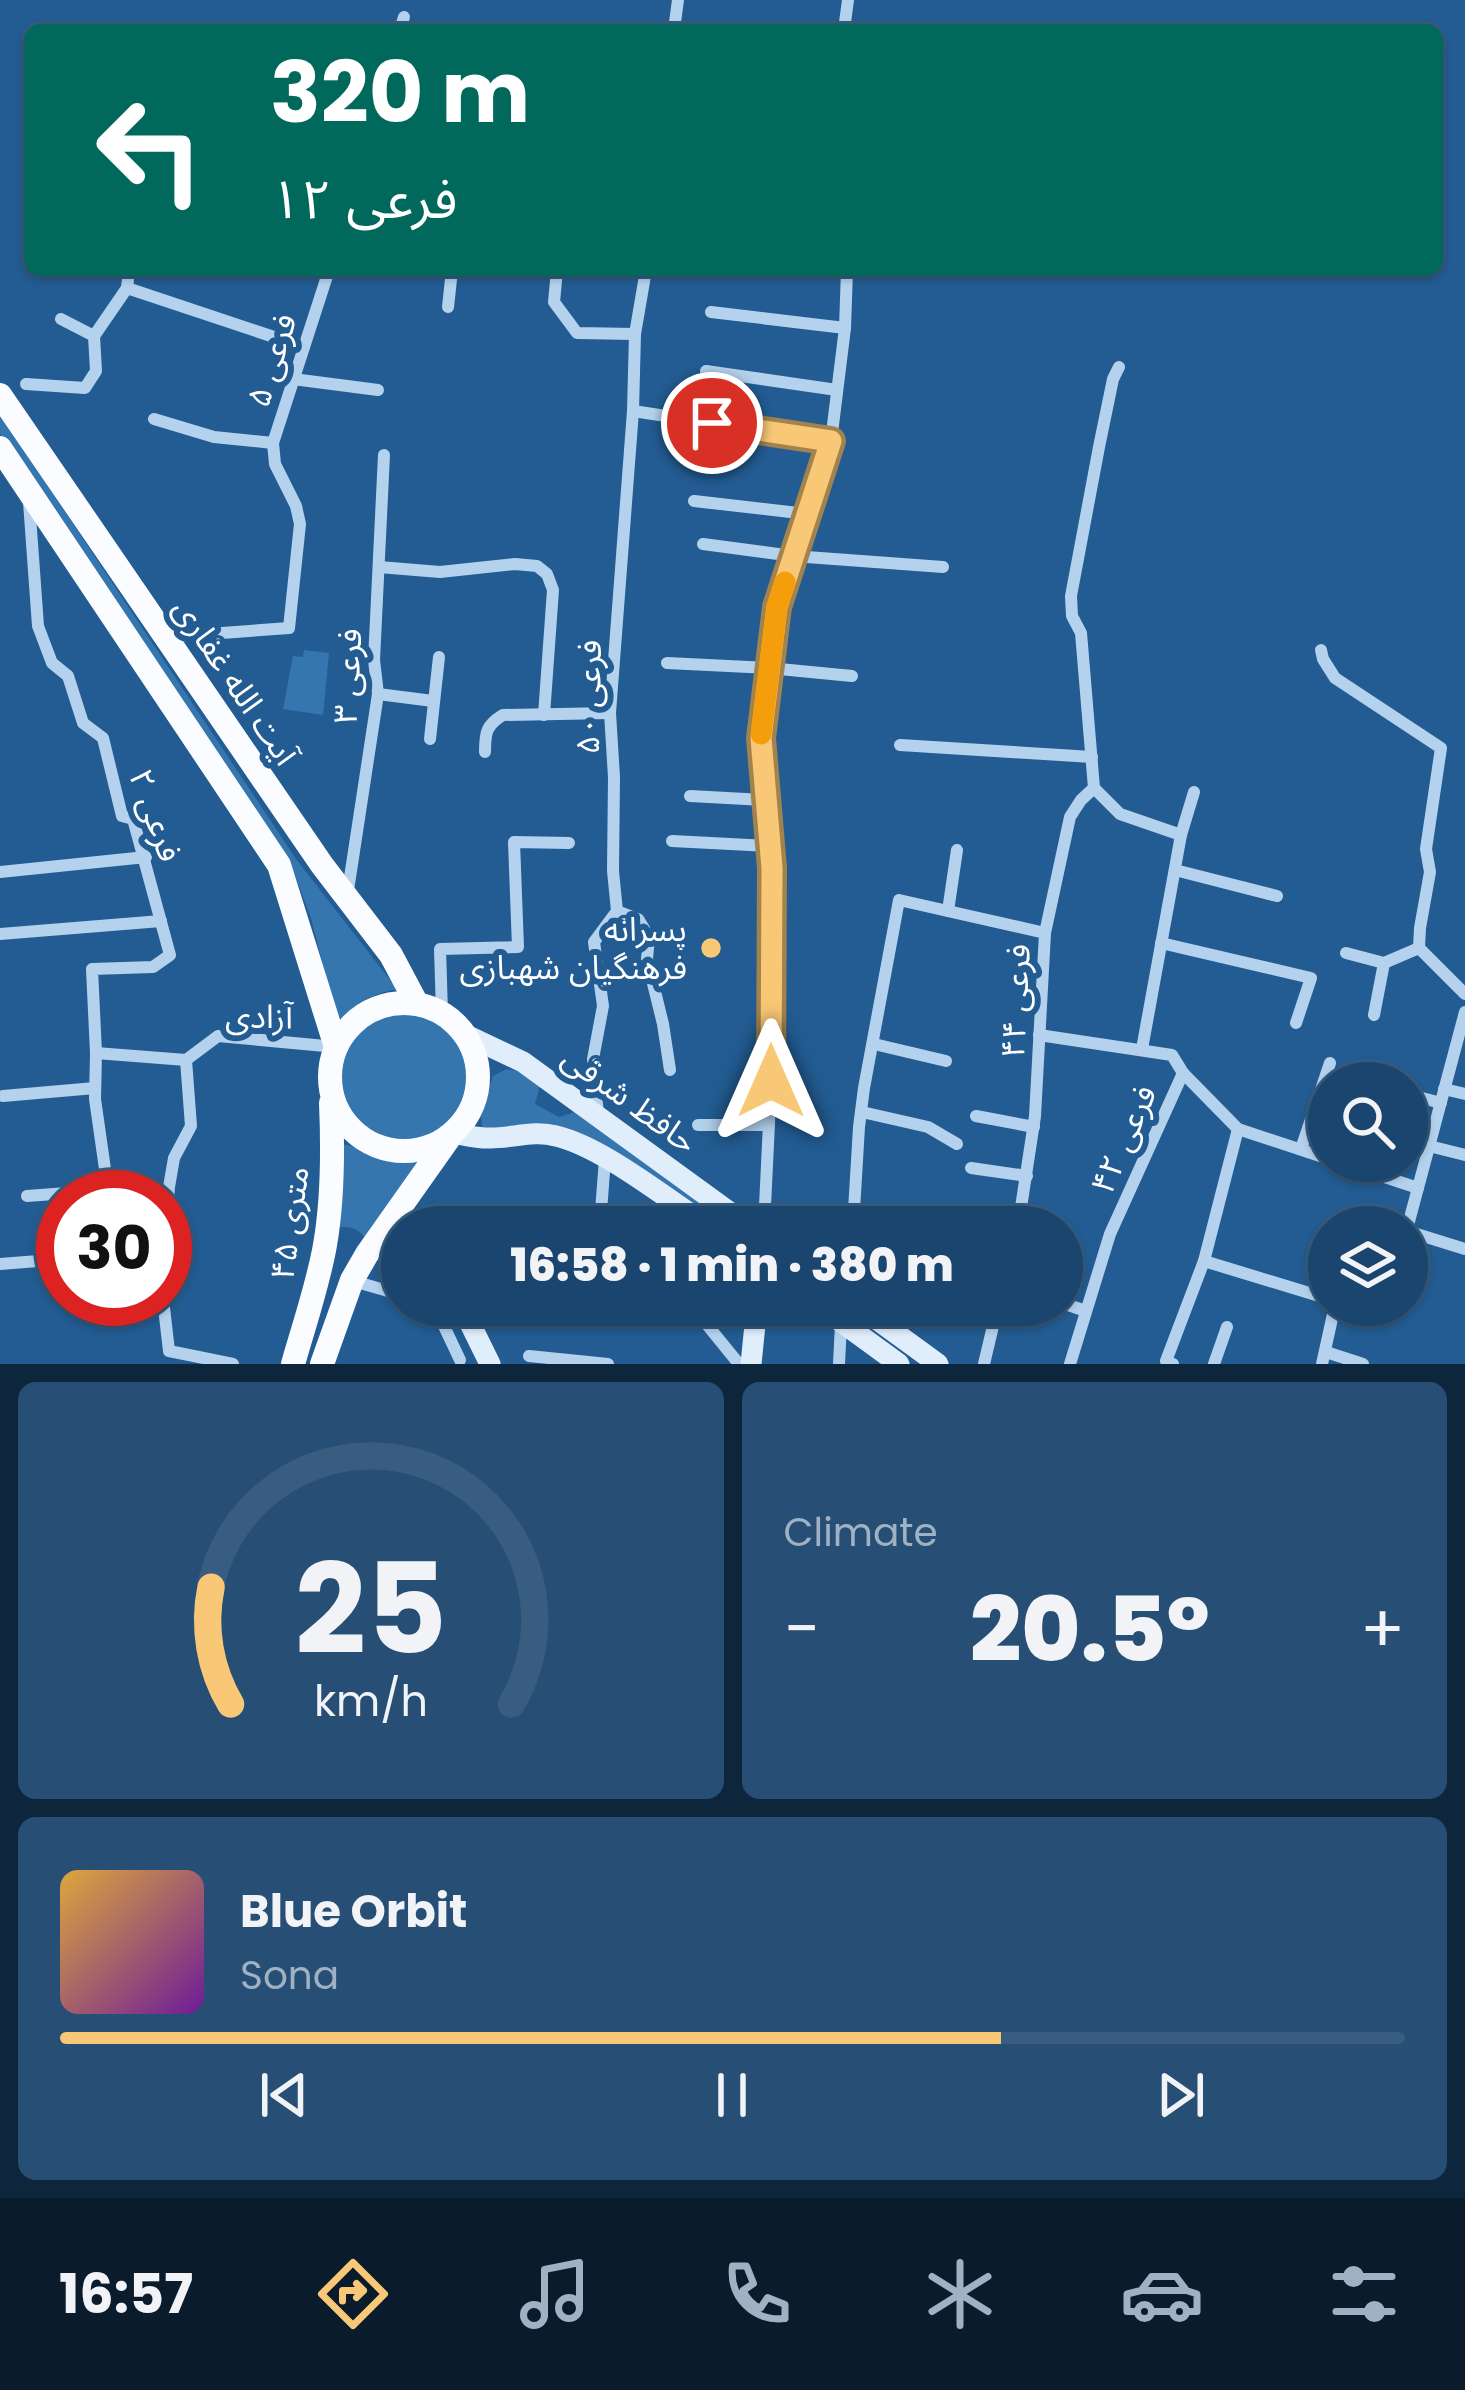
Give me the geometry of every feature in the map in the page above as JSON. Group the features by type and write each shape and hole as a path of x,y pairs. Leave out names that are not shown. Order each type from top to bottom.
{"main road":[{"name":"آیت الله غفاری","path":"0,395 322,865 391,955 417,1004"},
{"name":"آیت الله غفاری","path":"0,448 279,865 336,1047"},
{"path":"417,1004 442,1013 466,1035 479,1078 475,1101 451,1135 426,1149 400,1152 375,1147 354,1133 338,1113 330,1067 346,1030 361,1017 378,1008 417,1004"},
{"name":"حافظ شرقی","path":"466,1035 523,1062 721,1206"},
{"name":"۴۵ متری","path":"293,1364 325,1247 330,1088"},
{"name":"حافظ شرقی","path":"451,1135 552,1135 578,1143 676,1206"},
{"name":"۴۵ متری","path":"322,1364 356,1272 451,1135"},
{"path":"325,1247 334,1237 352,1238 359,1244 356,1272"},
{"path":"471,1326 490,1364"},
{"path":"751,1364 755,1326"},
{"path":"845,1326 898,1364"},
{"path":"886,1326 938,1364"}],"street":[{"path":"26,384 85,388 96,371 94,336 128,288 129,276"},
{"name":"فرعی ۵","path":"166,638 289,628 300,524 275,464 274,443 327,276"},
{"path":"448,308 451,276"},
{"path":"556,276 554,302 577,333 635,334"},
{"name":"فرعی ۵۰","path":"598,1116 593,1059 603,1006 594,942 617,911 610,713 635,334 645,276"},
{"path":"765,1206 770,1124 770,846 761,738 777,607 831,441 847,276"},
{"path":"128,288 304,347"},
{"path":"711,312 845,328"},
{"path":"61,320 94,336"},
{"path":"1118,367 1071,596 1072,616 1081,633 1094,788 1120,814 1181,835"},
{"path":"706,371 837,390"},
{"path":"293,379 378,390"},
{"path":"633,411 831,441"},
{"path":"154,419 214,437 274,443"},
{"name":"فرعی ۳","path":"347,898 378,694 374,660 384,455"},
{"name":"فرعی ۲","path":"28,489 38,626 52,663 68,676 83,723 103,738 122,816 134,820 146,857 170,955 152,967 92,968 96,1053"},
{"path":"694,501 807,514"},
{"path":"703,544 944,567"},
{"path":"379,568 440,572 515,564 537,566 547,574 553,590 544,716"},
{"path":"1321,650 1335,678 1441,748 1426,849 1430,872 1419,948"},
{"path":"430,739 439,657"},
{"path":"667,663 852,676"},
{"path":"378,694 433,700"},
{"path":"485,752 485,730 503,716 610,713"},
{"path":"900,745 1092,757"},
{"name":"فرعی ۴۴","path":"1022,1206 1034,1127 1045,933 1070,817 1094,788"},
{"path":"1142,1049 1181,835 1194,792"},
{"path":"690,796 766,800"},
{"path":"672,841 770,846"},
{"path":"442,1013 440,949 518,947 514,842 569,843"},
{"path":"948,911 957,850"},
{"path":"0,872 146,857"},
{"path":"1175,870 1277,896"},
{"path":"854,1206 864,1088 899,900 1045,933"},
{"path":"617,911 638,919 649,937 647,959 670,1070"},
{"path":"0,934 161,921"},
{"path":"1161,943 1312,978 1296,1023"},
{"path":"1346,953 1384,963 1419,948"},
{"path":"1419,948 1465,994"},
{"path":"1374,1015 1384,963"},
{"path":"1413,1206 1465,1012"},
{"path":"1039,1035 1172,1055 1183,1073 1238,1129 1308,1151"},
{"name":"آزادی","path":"186,1060 218,1036 336,1047"},
{"path":"874,1044 946,1061"},
{"path":"27,1196 109,1190 94,1088 96,1053 186,1060 191,1126 172,1170"},
{"name":"فرعی ۴۲","path":"1070,1364 1110,1234 1183,1073"},
{"path":"3,1096 94,1088"},
{"path":"1428,1095 1465,1094"},
{"path":"862,1112 928,1126 957,1144"},
{"path":"976,1116 1034,1127"},
{"path":"698,1125 770,1124"},
{"path":"1301,1149 1308,1128"},
{"path":"1173,1364 1166,1361 1204,1262 1238,1129"},
{"path":"1429,1146 1465,1155"},
{"path":"601,1206 605,1159"},
{"path":"970,1168 1027,1176"},
{"path":"1400,1182 1418,1188"},
{"path":"1428,1237 1465,1250"},
{"path":"0,1264 36,1261"},
{"path":"1204,1262 1308,1294"},
{"path":"356,1272 381,1284"},
{"path":"166,1326 169,1351 233,1364"},
{"path":"444,1326 460,1362"},
{"path":"460,1362 464,1326"},
{"path":"709,1326 739,1364"},
{"path":"839,1364 842,1326"},
{"path":"984,1364 993,1326"},
{"path":"1329,1326 1324,1358 1363,1364"},
{"path":"1214,1364 1227,1327"},
{"path":"529,1357 608,1364"}],"shaded area":[{"path":"0,414 296,859 397,989 336,1017 311,918 294,873 0,434"},
{"path":"304,650 329,653 323,715 283,709 293,656 303,657"},
{"path":"404,1013 428,1018 449,1031 462,1052 467,1076 462,1100 449,1121 428,1134 404,1139 380,1134 359,1121 346,1100 341,1076 346,1052 359,1031 380,1018"},
{"path":"507,1069 524,1072 540,1085 535,1104 559,1117 578,1111 711,1206 686,1206 584,1136 482,1127 493,1076"},
{"path":"341,1144 427,1159 393,1206 381,1206 381,1223 367,1243 356,1230 339,1227"}],"slow traffic":[{"path":"761,734 777,607 785,582"}],"place":[{"name":"پسرانه فرهنگیان شهبازی","path":"711,948"}],"route":[{"path":"712,423 831,441 777,607 761,738 772,868 771,1081"}]}
